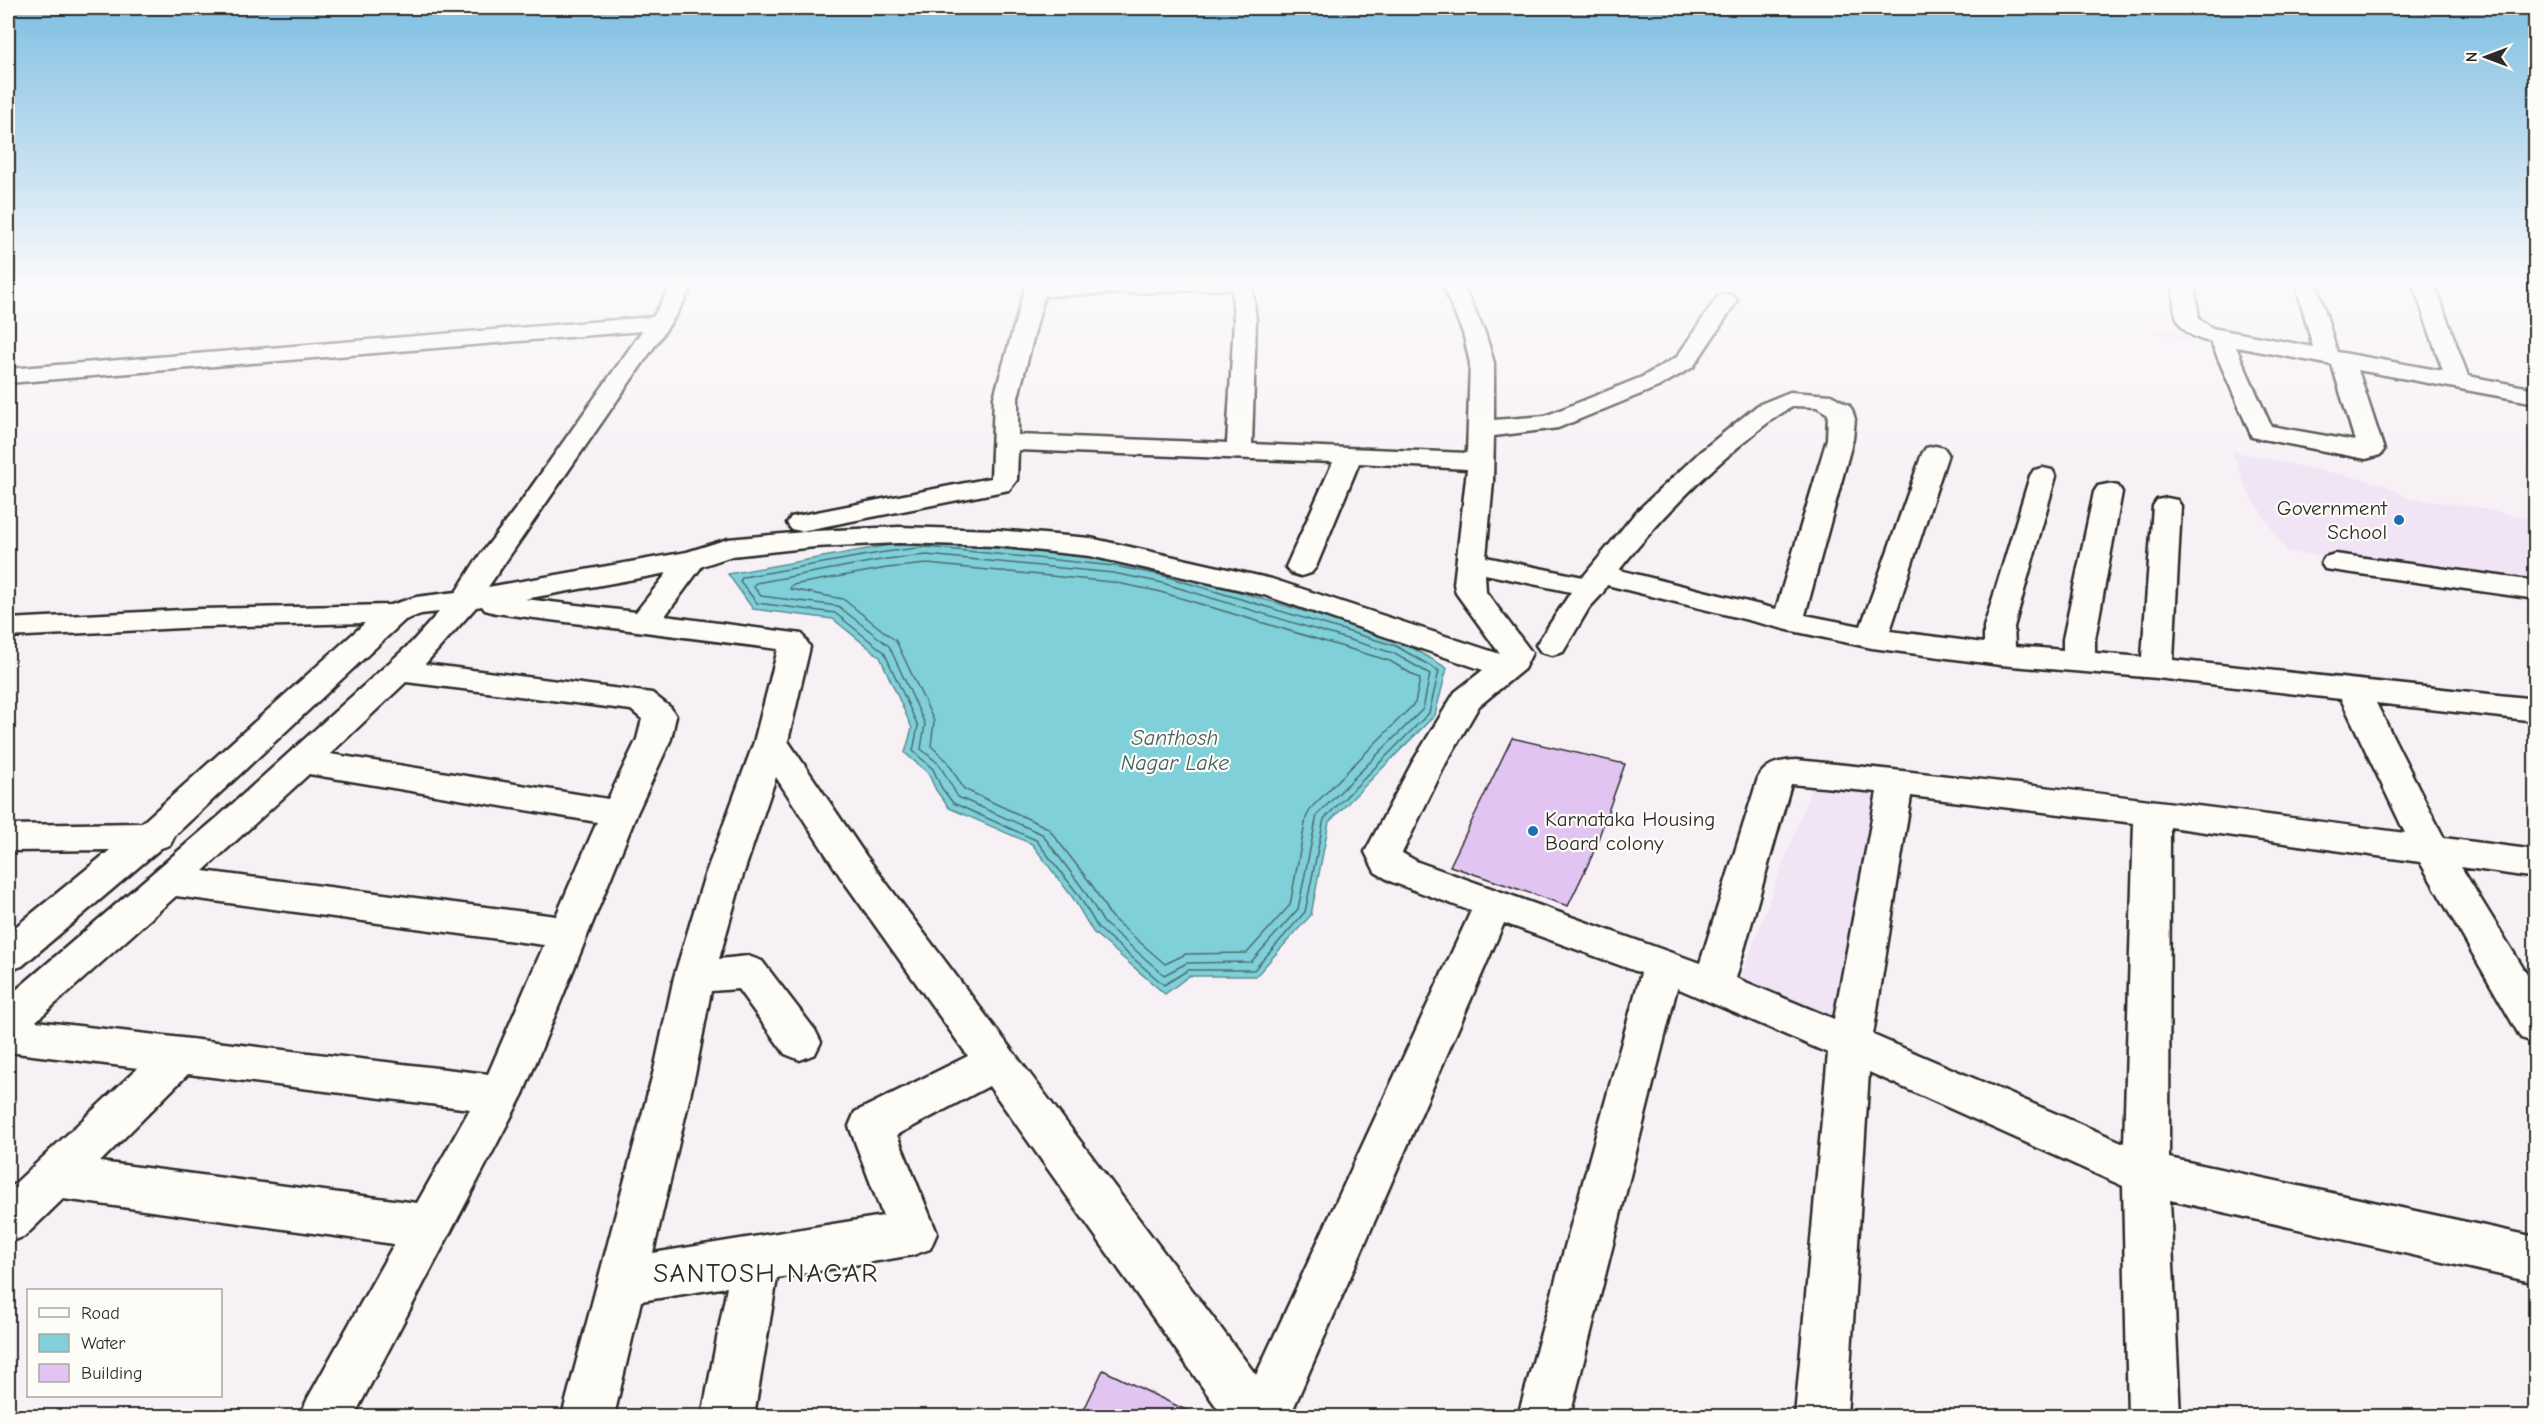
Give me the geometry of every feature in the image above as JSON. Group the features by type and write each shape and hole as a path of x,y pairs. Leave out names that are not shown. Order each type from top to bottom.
{"street":[{"path":"8,376 359,347"},
{"path":"8,1022 216,839 422,650 466,600 485,568 530,509 642,347"},
{"path":"644,624 699,557 740,535 1000,484 1004,480 1006,397 1019,347"},
{"path":"1239,451 1244,347"},
{"path":"1478,347 1482,363 1482,429 1469,584 1471,594 1516,653 1513,662 1467,699 1429,763 1383,852 1388,862 1405,872 1714,985 2146,1174 2535,1260"},
{"path":"1482,429 1549,423 1567,417 1650,382 1685,362 1695,347"},
{"path":"2225,347 2261,432 2371,450 2331,347"},
{"path":"2272,347 2535,396"},
{"path":"2447,347 2458,381"},
{"path":"1552,645 1576,605 1646,518 1709,458 1767,410 1790,399 1822,400 1840,410 1842,419 1840,439 1788,621"},
{"path":"1005,442 1480,462"},
{"path":"1872,638 1935,454"},
{"path":"1301,567 1349,456"},
{"path":"2000,655 1999,627 2043,476"},
{"path":"2079,661 2079,639 2108,492"},
{"path":"2157,668 2167,506"},
{"path":"8,628 191,617 394,614 416,606 466,600 699,557 728,548 815,539 899,535 996,538 1090,547 1272,588 1507,667"},
{"path":"1470,562 1597,581 1872,638 2000,655 2157,668 2535,710"},
{"path":"2336,563 2535,590"},
{"path":"466,600 791,641 794,647 771,742 723,878 694,977 675,1070 588,1416"},
{"path":"8,955 151,836 394,614"},
{"path":"326,1416 501,1094 619,813 654,739 659,716 640,701 399,671"},
{"path":"2353,690 2432,850 2535,1026"},
{"path":"771,742 854,866 1254,1416"},
{"path":"301,761 619,813"},
{"path":"1714,985 1775,778 1783,773 1796,771 2152,812 2535,864"},
{"path":"1821,1416 1850,1044 1896,782"},
{"path":"2152,812 2146,1174 2154,1416"},
{"path":"8,838 151,836 216,839"},
{"path":"168,881 568,933"},
{"path":"1264,1416 1493,904"},
{"path":"1544,1416 1663,965"},
{"path":"694,977 748,972 800,1042"},
{"path":"8,1035 501,1094"},
{"path":"8,1221 178,1056"},
{"path":"622,1281 913,1233 871,1126 996,1062"},
{"path":"55,1177 429,1227"},
{"path":"728,1416 756,1260"}],"shaded area":[{"name":"Government School","path":"2232,451 2384,484 2409,499 2470,506 2529,519 2535,522 2535,591 2486,573 2287,552 2247,490"},
{"path":"1814,780 1889,786 1836,1017 1740,980"}],"water":[{"name":"Santhosh Nagar Lake","path":"927,541 1115,560 1163,569 1399,640 1447,668 1435,715 1329,822 1311,915 1256,976 1189,976 1165,994 1093,932 1073,898 1032,844 949,808 936,790 928,773 905,753 912,728 880,657 833,619 753,609 728,574 884,546"}],"building":[{"name":"Karnataka Housing Board colony","path":"1512,738 1625,764 1592,856 1568,906 1450,866"},
{"path":"1103,1370 1198,1416 1081,1416"}],"place":[{"name":"Government School","path":"2399,520"},
{"name":"Karnataka Housing Board colony","path":"1533,831"}],"district":[{"name":"SANTOSH NAGAR","path":"766,1273"}]}
